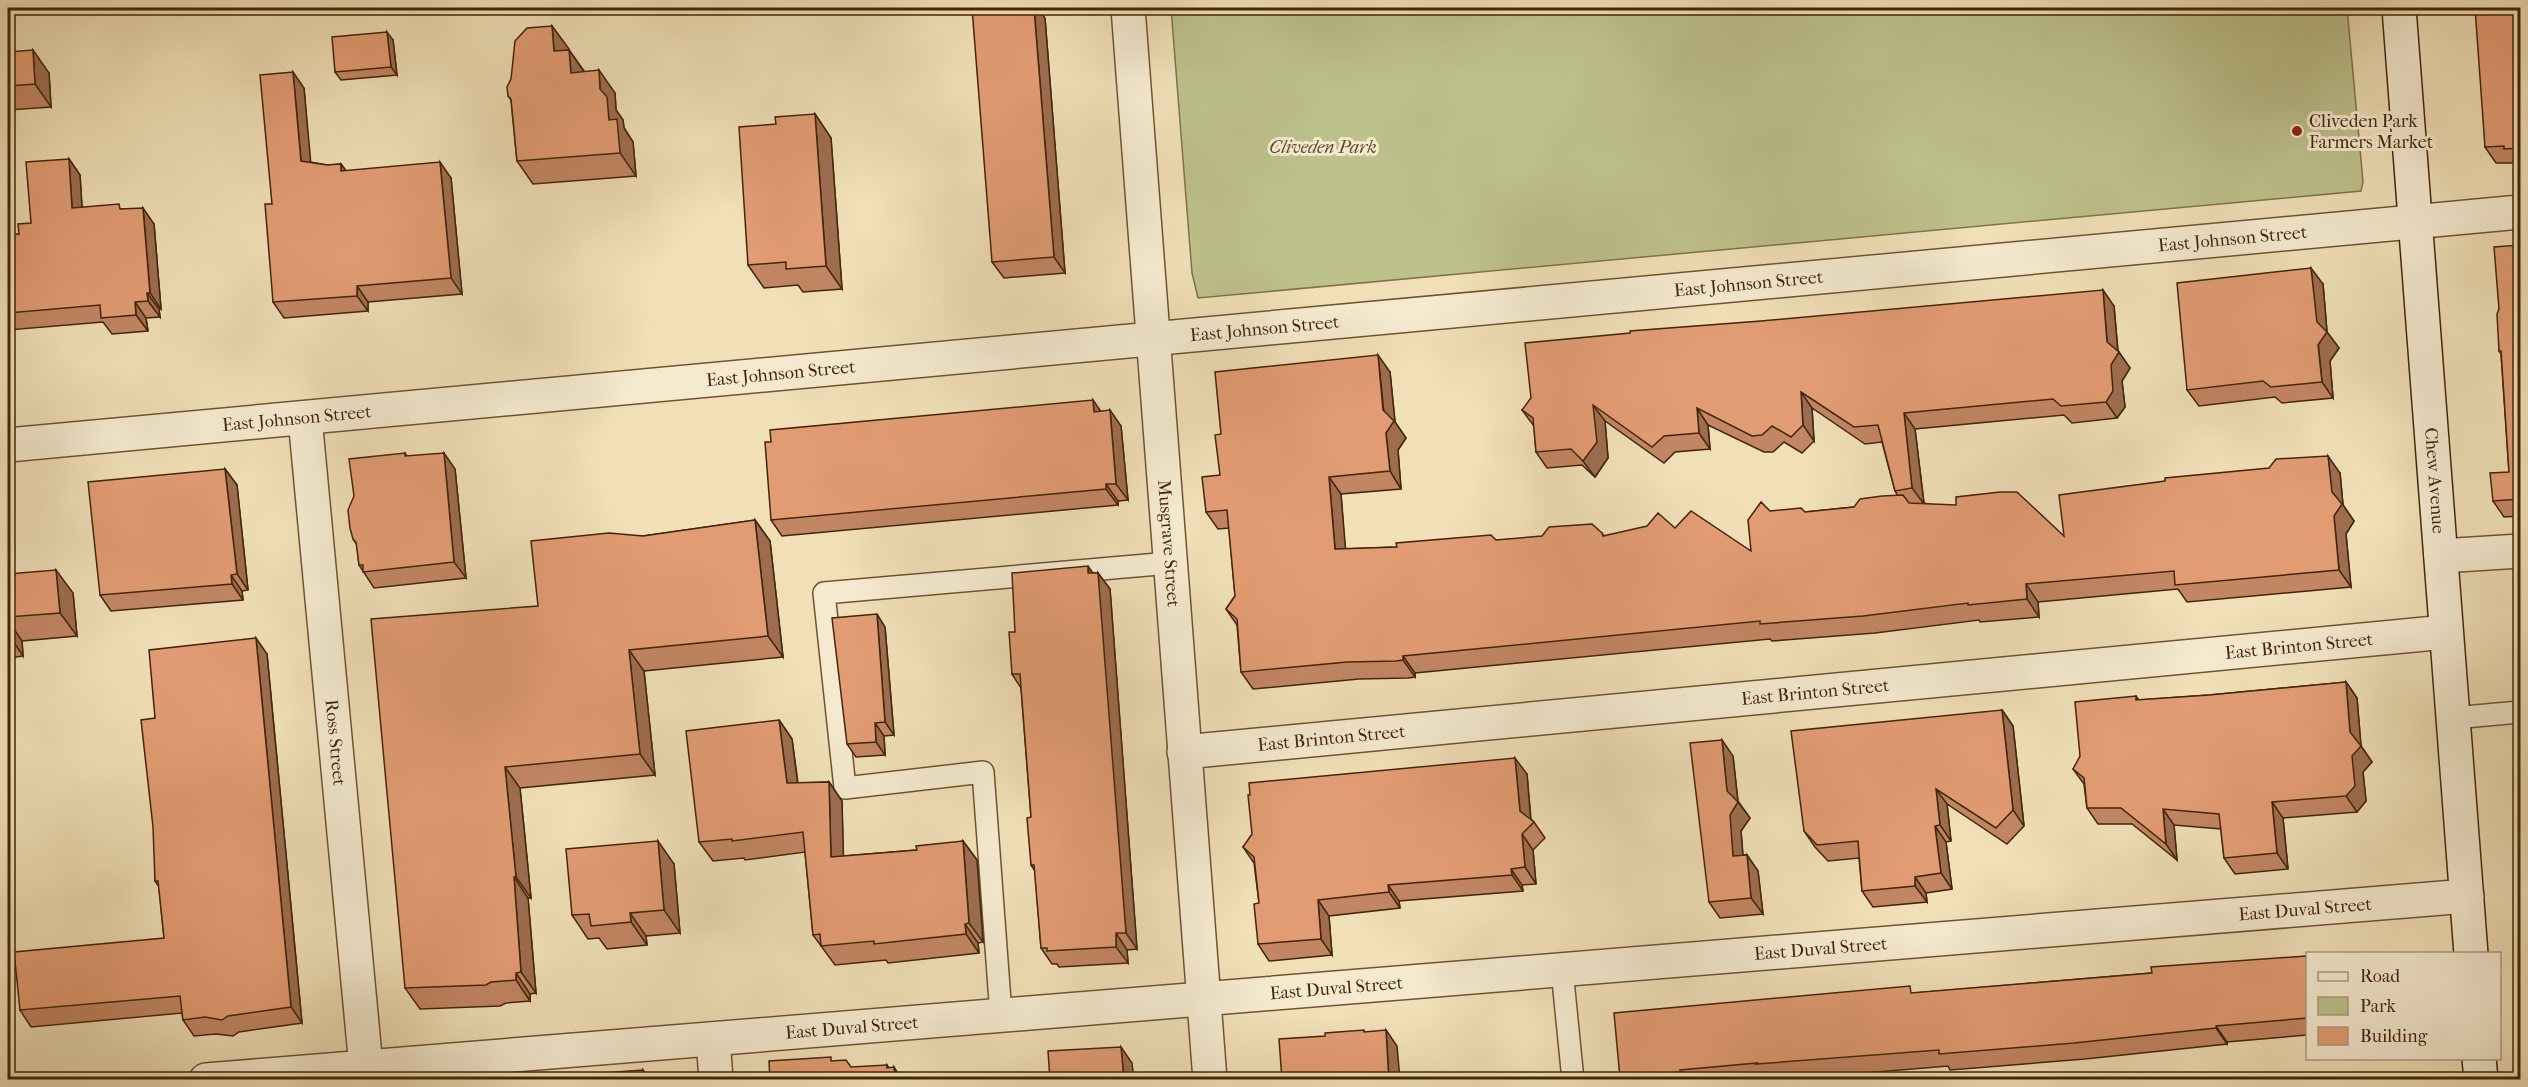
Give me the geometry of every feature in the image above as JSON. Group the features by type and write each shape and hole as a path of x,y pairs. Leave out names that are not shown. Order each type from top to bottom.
{"street":[{"name":"Musgrave Street","path":"1128,8 1210,1080"},
{"name":"Chew Avenue","path":"2399,8 2471,952"},
{"name":"East Johnson Street","path":"8,446 2520,212"},
{"name":"Ross Street","path":"305,418 366,1066"},
{"path":"2441,556 2520,551"},
{"name":"East Brinton Street","path":"1184,752 2446,632"},
{"name":"East Duval Street","path":"206,1080 296,1076 366,1066 481,1068 713,1039 2467,896"},
{"path":"713,1039 716,1080"},
{"path":"2480,1060 2481,1080"}],"lane":[{"path":"1001,1015 983,772 845,788 824,593 1170,563"},
{"path":"2453,718 2520,712"},
{"path":"1562,970 1573,1080"}],"green space":[{"name":"Cliveden Park","path":"1171,8 2347,8 2363,182 2361,191 1198,298 1192,273"}],"building":[{"path":"972,8 1034,8 1054,257 992,262"},
{"path":"2475,8 2520,8 2520,148 2485,147"},
{"path":"552,26 554,51 569,50 571,73 599,70 600,89 607,97 609,120 617,119 620,153 517,161 511,99 508,96 507,87 511,79 515,41 527,28"},
{"path":"387,32 391,67 335,72 332,37"},
{"path":"33,50 35,84 8,86 8,52"},
{"path":"293,72 301,161 327,165 341,164 341,171 440,162 451,278 357,286 357,296 273,302 265,204 272,204 260,75"},
{"path":"815,114 826,266 786,269 786,262 748,265 739,127 776,124 775,117"},
{"path":"69,159 72,208 119,204 120,209 143,208 150,293 147,293 148,301 135,302 136,315 101,318 100,305 8,313 8,235 19,234 18,224 31,223 26,162"},
{"path":"2520,245 2520,499 2493,501 2490,473 2509,472 2501,351 2499,351 2497,314 2499,309 2494,247"},
{"path":"2311,268 2317,322 2327,332 2318,345 2322,382 2271,387 2263,381 2187,390 2177,283"},
{"path":"2103,290 2107,342 2119,352 2111,365 2113,391 2106,402 2061,406 2053,399 1904,413 1912,488 1895,491 1878,425 1854,427 1801,392 1803,425 1791,437 1772,426 1762,435 1752,436 1697,408 1699,433 1664,436 1652,447 1593,405 1597,442 1583,461 1571,449 1536,452 1533,418 1522,410 1531,398 1525,343 1630,333 1630,331"},
{"path":"1378,355 1383,410 1394,421 1386,433 1390,471 1329,477 1335,549 1397,547 1396,543 1491,535 1496,540 1542,536 1549,527 1592,524 1603,536 1647,526 1658,513 1675,528 1691,511 1751,551 1748,520 1761,502 1770,511 1801,508 1805,512 1854,507 1860,499 1903,495 1909,503 1956,505 1956,497 2000,492 2017,492 2064,536 2059,495 2165,481 2165,478 2269,468 2276,459 2328,456 2332,492 2342,504 2334,516 2339,570 2175,585 2174,571 2026,584 2027,599 1968,605 1968,603 1863,616 1760,624 1760,621 1403,656 1403,660 1396,661 1347,662 1241,672 1237,619 1226,609 1235,596 1227,510 1206,512 1202,477 1220,475 1215,435 1221,434 1215,372"},
{"path":"1093,400 1094,412 1110,410 1116,484 1106,484 1106,489 771,520 765,442 771,442 770,430"},
{"path":"405,453 405,456 444,453 454,562 363,572 363,565 359,565 356,542 350,528 348,510 354,496 349,459"},
{"path":"225,469 237,574 231,575 232,584 100,595 88,482"},
{"path":"755,520 768,636 629,650 640,754 505,767 516,877 514,877 521,972 516,973 516,980 491,982 486,985 405,988 371,619 538,606 531,541 609,533 643,536"},
{"path":"1088,566 1088,573 1098,573 1126,933 1116,933 1116,947 1047,951 1047,948 1041,948 1034,865 1031,865 1027,818 1031,817 1020,674 1012,674 1009,632 1015,632 1012,573"},
{"path":"56,570 60,613 8,617 8,574"},
{"path":"877,614 885,722 875,723 876,742 847,744 832,618"},
{"path":"256,638 291,1007 228,1016 222,1020 205,1017 183,1020 180,996 20,1010 14,952 164,938 158,881 155,881 153,827 141,720 155,718 149,650"},
{"path":"2346,682 2350,732 2361,746 2352,756 2355,786 2346,796 2272,802 2277,853 2224,858 2219,814 2163,809 2166,844 2121,808 2087,808 2084,778 2073,769 2080,756 2075,702 2136,696 2136,700 2209,695"},
{"path":"2002,710 2013,810 1996,828 1936,789 1940,825 1935,826 1941,873 1915,877 1915,886 1862,891 1858,841 1817,845 1804,831 1791,731"},
{"path":"779,720 787,783 829,782 831,857 917,850 916,846 963,841 969,923 965,924 966,934 874,944 874,941 821,946 820,934 813,935 803,832 732,841 732,839 699,842 686,731"},
{"path":"1722,740 1727,791 1738,802 1730,815 1733,856 1747,855 1751,898 1709,902 1690,743"},
{"path":"1515,758 1520,811 1534,822 1522,834 1525,867 1511,869 1512,875 1388,885 1389,892 1318,900 1321,939 1258,944 1254,904 1259,903 1254,857 1243,847 1252,834 1249,783"},
{"path":"658,841 664,910 630,913 631,922 591,926 589,914 572,915 566,849"},
{"path":"2306,956 2306,1018 2074,1043 1939,1054 1939,1050 1757,1063 1620,1078 1614,1013 1910,986 1911,993 2152,973 2151,967"},
{"path":"1364,1030 1364,1032 1386,1030 1389,1080 1282,1080 1279,1039 1325,1036 1325,1033"},
{"path":"1121,1047 1124,1080 1050,1080 1048,1051"},
{"path":"831,1057 831,1061 846,1060 851,1067 887,1065 887,1068 894,1067 895,1080 770,1080 769,1061"},
{"path":"643,1070 644,1080 570,1080 575,1075"}],"place":[{"name":"Cliveden Park Farmers Market","path":"2297,131"}]}
